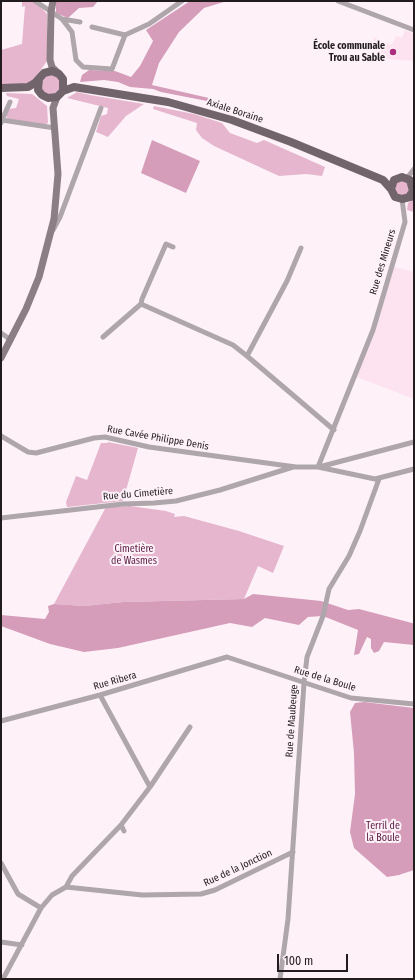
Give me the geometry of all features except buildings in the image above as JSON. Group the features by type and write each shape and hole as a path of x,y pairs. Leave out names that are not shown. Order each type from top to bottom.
{"main road":[{"path":"1,88 31,86 40,77 48,72 61,77 74,88"},
{"path":"40,77 37,87 42,95"},
{"path":"60,94 61,77"},
{"name":"Axiale Boraine","path":"23,87 53,98 74,88 136,96 202,111 266,132 383,180"},
{"path":"402,177 408,178 414,187 408,197 396,197 383,180 402,177"},
{"path":"391,189 392,183 396,178"}],"street":[{"path":"35,1 62,20 73,34 74,54 78,64 83,67 112,69 125,35"},
{"path":"53,1 51,12 50,60 52,67 61,77"},
{"path":"92,27 125,35 148,24 182,1"},
{"path":"338,1 414,30"},
{"path":"62,20 80,22"},
{"path":"40,77 50,60"},
{"path":"1,358 11,340 39,277 51,233 58,188 53,108 60,94"},
{"path":"42,95 53,108"},
{"path":"10,102 2,122 55,128"},
{"path":"51,233 60,217 101,108"},
{"path":"408,178 414,169"},
{"name":"Rue des Mineurs","path":"318,467 373,330 405,222 408,197"},
{"path":"143,305 142,298 166,244 173,248"},
{"path":"247,356 287,281 301,248"},
{"path":"102,337 143,305"},
{"path":"143,305 233,345 334,430"},
{"path":"1,333 11,340"},
{"name":"Rue Cavée Philippe Denis","path":"1,436 32,453 94,438 106,437 157,448 296,467 318,467"},
{"path":"318,467 414,442"},
{"name":"Rue du Cimetière","path":"1,518 123,504 159,503 220,490 296,467"},
{"path":"318,467 378,479 414,469"},
{"name":"Rue de Maubeuge","path":"280,979 286,945 307,658 323,616 329,589 349,556 378,479"},
{"name":"Rue Ribera","path":"1,721 100,695 227,657 233,658"},
{"name":"Rue de la Boule","path":"233,658 351,698 414,704"},
{"path":"100,695 150,787"},
{"path":"3,979 41,908 52,896 66,887 72,876 121,825 150,787 190,727"},
{"path":"121,825 124,831"},
{"name":"Rue de la Jonction","path":"66,887 142,895 187,896 215,890 292,852"},
{"path":"1,864 18,894 41,908"},
{"path":"1,942 22,945"}],"shaded area":[{"name":"École communale Trou au Sable","path":"405,30 414,34 414,61 371,58 374,37 392,45 396,36 402,38"},
{"path":"391,266 414,272 414,399 357,377 370,341"}],"green space":[{"path":"22,1 35,1 47,14 47,61 32,82 24,84 1,85 1,50 22,44 25,6 22,7"},
{"path":"56,1 98,1 93,7 79,8 68,18 56,13"},
{"path":"190,1 227,1 204,8 179,32 159,63 152,85 209,98 207,101 153,89 130,87 118,82 104,80 80,82 82,75 89,70 115,71 131,77 140,66 153,41 146,30"},
{"path":"51,75 58,78 61,85 58,92 51,95 44,92 41,85 44,78"},
{"path":"77,92 144,104 126,116 108,137 96,132 101,116 107,114 108,108 67,98"},
{"path":"6,93 32,94 47,106 48,123 44,125 8,119 6,116 9,109 16,108 19,99 7,96"},
{"path":"154,106 194,114 222,123 230,133 257,143 264,140 325,167 322,176 306,174 279,176 214,146 202,138 196,130 197,123 153,109"},
{"path":"152,140 200,161 186,193 141,173"},
{"path":"406,180 411,187 408,195 398,195 394,186 395,183"},
{"path":"414,199 414,212 407,210 408,203"},
{"path":"108,442 138,448 123,501 67,507 66,502 76,476 87,480 101,443"},
{"name":"Cimetière de Wasmes","path":"130,506 166,511 175,514 174,517 184,516 239,531 284,546 273,573 258,566 244,599 123,602 84,606 54,604 106,507"},
{"path":"253,594 321,601 348,610 359,609 412,623 414,624 414,645 384,642 379,651 374,653 371,648 371,639 367,637 359,654 354,655 358,630 323,616 308,617 299,625 265,618 252,627 230,623 118,648 84,652 50,644 1,626 1,615 45,619 49,612 48,606 54,604 84,606 123,602 244,599"},
{"name":"Terril de la Boule","path":"364,702 414,708 414,870 387,877 354,848 350,832 355,794 354,753 350,712 355,703"}],"place":[{"name":"École communale Trou au Sable","path":"393,52"}]}
